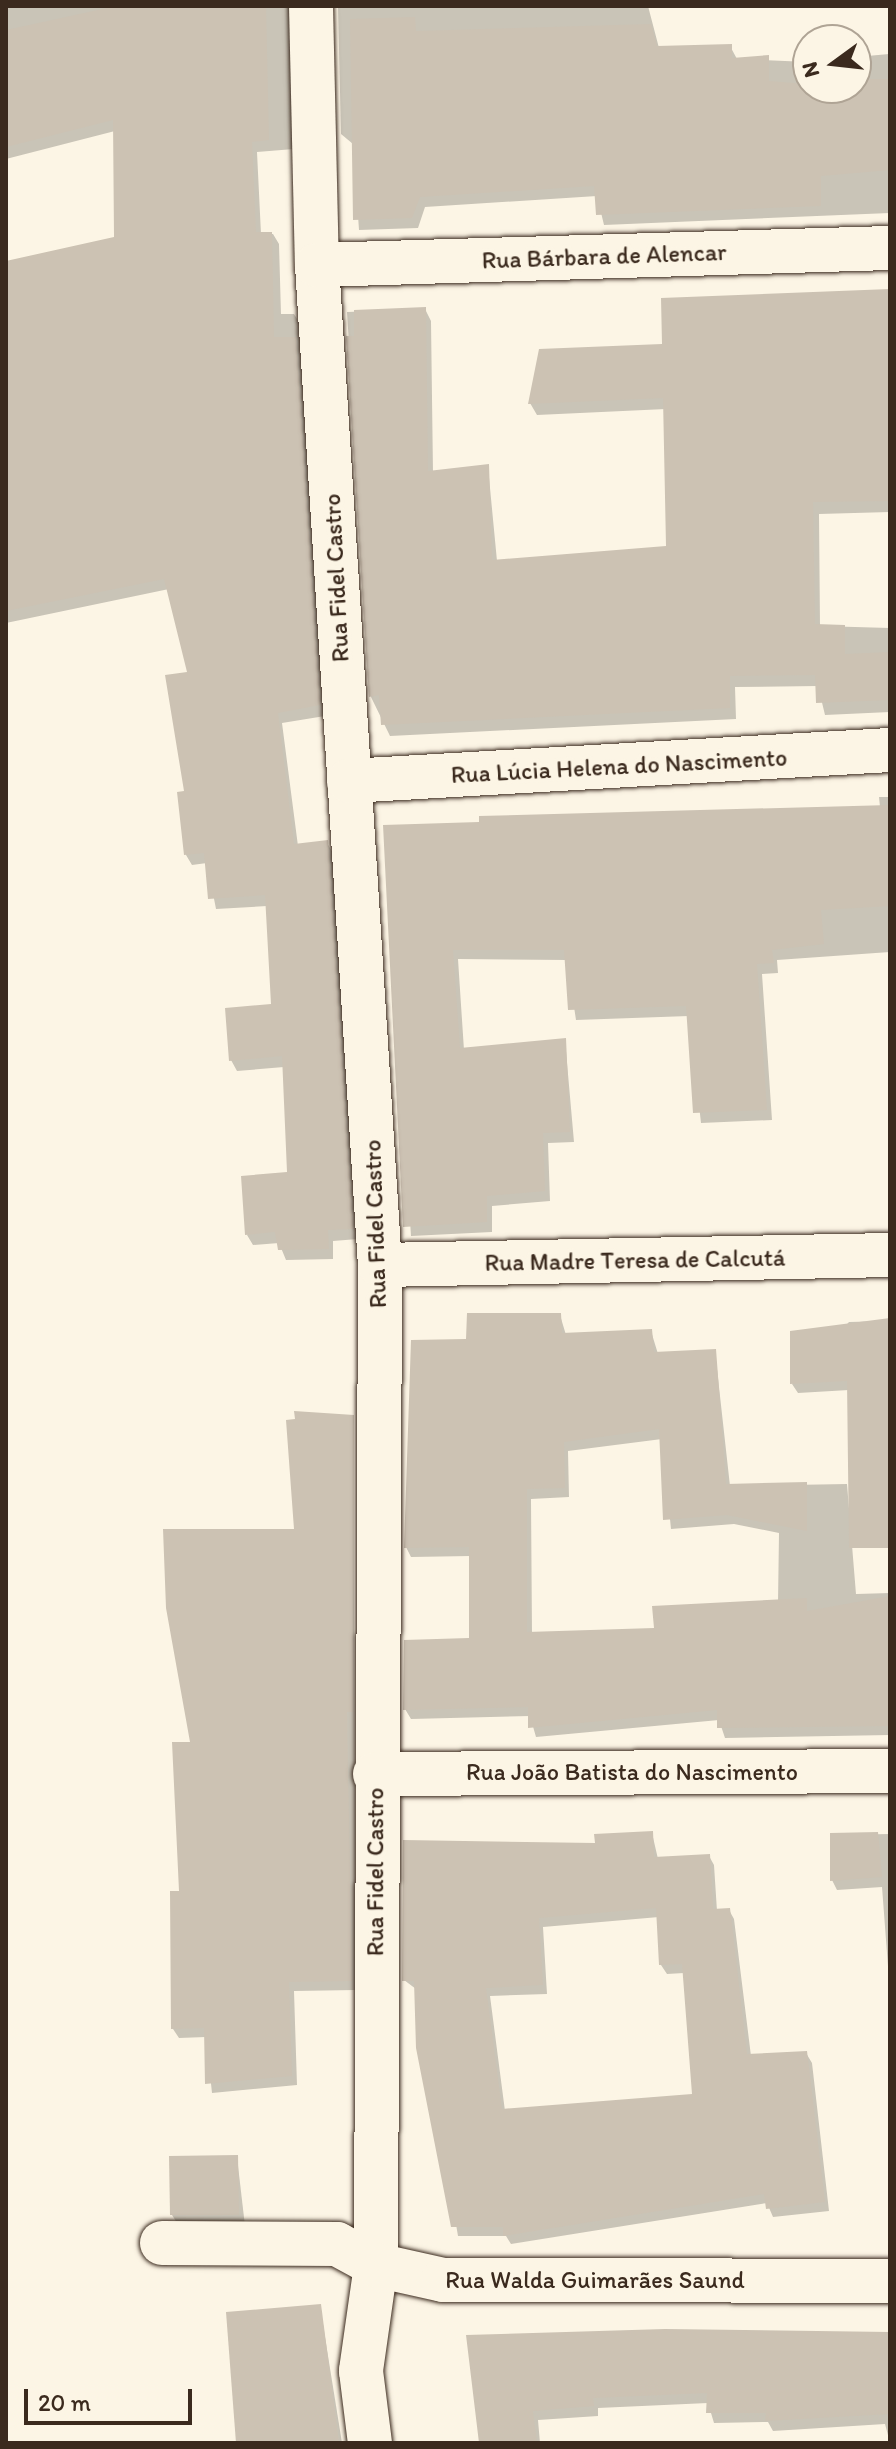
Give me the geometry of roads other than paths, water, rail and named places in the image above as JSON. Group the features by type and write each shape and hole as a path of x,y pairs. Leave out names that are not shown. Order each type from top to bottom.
{"street":[{"name":"Rua Fidel Castro","path":"311,6 317,265 380,1265 375,1774 376,2265 361,2371 370,2443"},
{"name":"Rua Bárbara de Alencar","path":"317,265 890,248"},
{"name":"Rua Lúcia Helena do Nascimento","path":"349,781 890,750"},
{"name":"Rua Madre Teresa de Calcutá","path":"380,1265 890,1255"},
{"name":"Rua João Batista do Nascimento","path":"375,1774 890,1771"},
{"name":"Rua Walda Guimarães Saund","path":"162,2243 337,2244 376,2265 443,2280 890,2281"}]}
